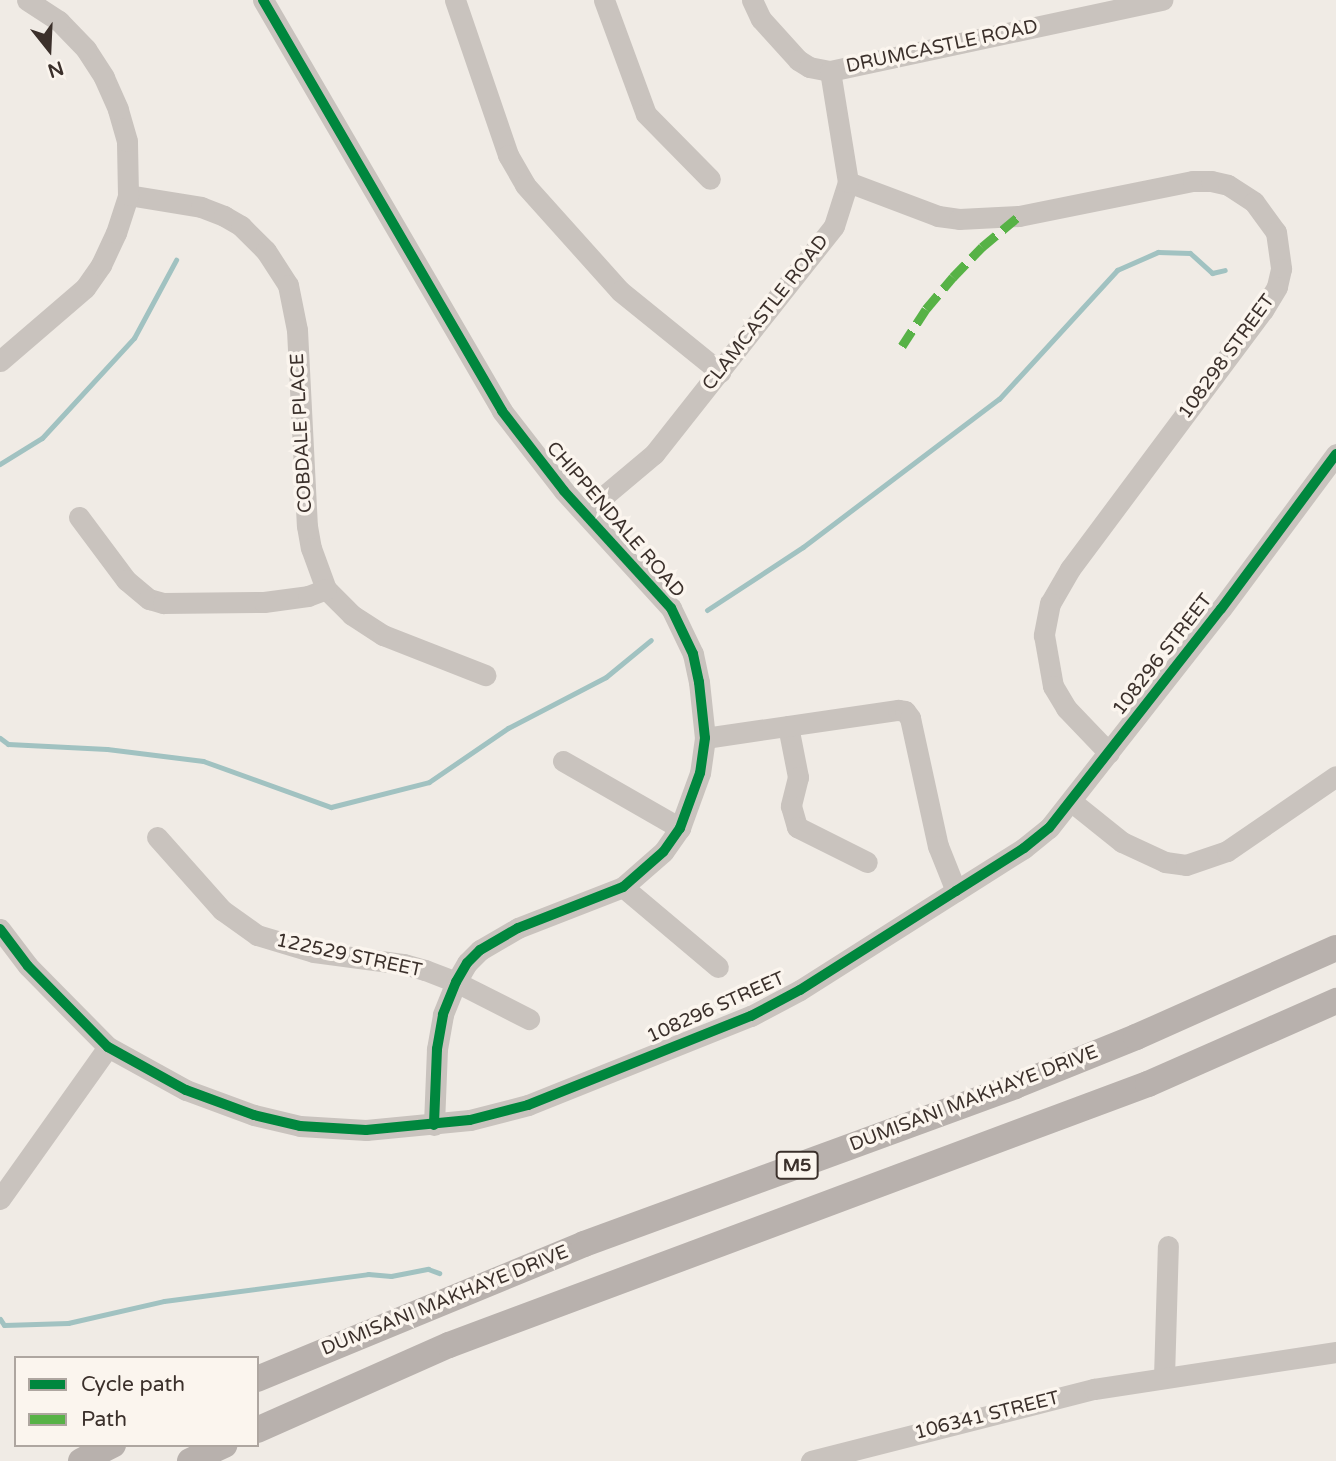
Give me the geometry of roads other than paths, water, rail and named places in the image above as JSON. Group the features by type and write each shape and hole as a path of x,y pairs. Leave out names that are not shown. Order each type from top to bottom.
{"main road":[{"name":"DUMISANI MAKHAYE DRIVE","path":"259,1378 584,1244 1027,1081 1136,1038 1336,948"},
{"name":"M5","path":"259,1429 449,1345 1148,1084 1336,1001"},
{"path":"81,1461 109,1447"},
{"path":"190,1461 220,1447"}],"street":[{"path":"0,361 85,288 101,265 128,195 127,141 118,108 104,76 86,50 59,21 27,0"},
{"name":"CHIPPENDALE ROAD","path":"263,0 502,411 564,491 586,511 671,608 694,654 699,682 705,738 700,774 680,828 654,862 622,887 497,938 467,963 443,1015 437,1049 433,1125"},
{"path":"455,0 508,155 525,185 620,291 720,372"},
{"path":"604,0 646,114 710,179"},
{"name":"DRUMCASTLE ROAD","path":"752,0 761,19 798,60 809,67 830,71 1151,1"},
{"name":"CLAMCASTLE ROAD","path":"586,511 654,454 834,226 848,182 830,71"},
{"name":"108298 STREET","path":"848,182 938,216 959,219 1019,216 1193,181 1211,181 1228,185 1254,202 1276,232 1281,269 1277,287 1263,310 1070,569 1050,603 1044,635 1053,686 1066,708 1110,753"},
{"name":"COBDALE PLACE","path":"128,195 201,207 224,216 255,238 288,285 297,330 307,526 311,548 326,589 352,615 383,635 485,675"},
{"name":"108296 STREET","path":"0,929 28,966 108,1047 186,1090 254,1115 300,1126 366,1130 470,1121 528,1105 751,1016 800,990 1024,848 1049,828 1110,753 1336,454"},
{"path":"79,517 126,580 149,599 163,603 264,602 307,596 326,589"},
{"path":"705,738 898,710 910,718 938,846 956,891"},
{"path":"788,726 798,777 791,806 797,827 867,862"},
{"path":"563,761 680,828"},
{"path":"1072,802 1133,848 1165,862 1186,865 1227,851 1336,776"},
{"name":"122529 STREET","path":"157,837 182,869 222,910 257,935 314,952 404,964 456,982 529,1020"},
{"path":"622,887 718,967"},
{"path":"0,1199 108,1047"},
{"path":"1164,1377 1168,1246"},
{"name":"106341 STREET","path":"811,1461 1094,1389 1336,1352"}],"waterway":[{"path":"707,610 803,547 999,399 1117,270 1158,252 1190,253 1212,273 1225,270"},
{"path":"0,464 42,438 134,338 176,260"},
{"path":"0,738 8,744 107,749 203,761 331,807 429,782 508,728 606,677 651,640"},
{"path":"0,1319 4,1325 68,1323 164,1301 368,1274 391,1276 428,1269 439,1273"}]}
